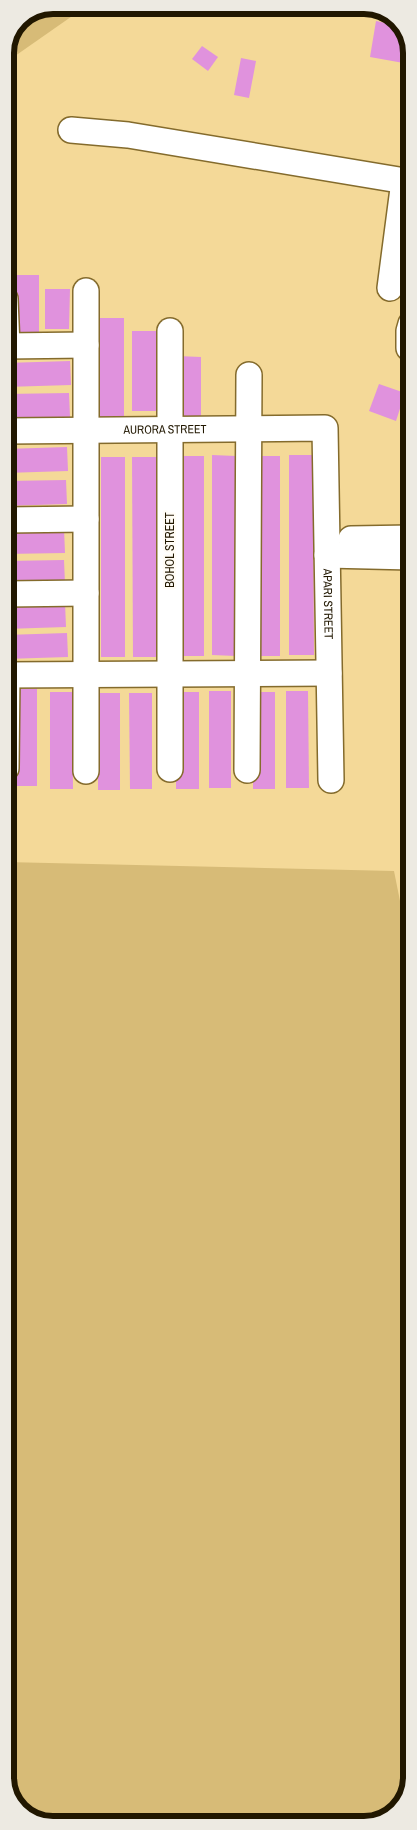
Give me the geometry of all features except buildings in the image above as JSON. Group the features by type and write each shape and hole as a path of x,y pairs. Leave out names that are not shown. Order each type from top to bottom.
{"street":[{"path":"71,130 128,135 403,181"},
{"path":"390,288 403,211"},
{"path":"86,292 86,771"},
{"name":"BOHOL STREET","path":"170,331 170,769"},
{"path":"14,346 86,345"},
{"path":"247,770 249,375"},
{"name":"AURORA STREET","path":"14,431 325,428"},
{"name":"APARI STREET","path":"325,428 331,780"},
{"path":"14,520 86,519"},
{"path":"327,548 403,547"},
{"path":"14,594 86,593"},
{"path":"14,676 329,673"}],"shaded area":[{"path":"45,14 75,14 14,57 14,45 20,31 31,20"},
{"path":"14,862 394,871 403,916 403,1785 392,1805 372,1816 43,1815 27,1807 19,1797 14,1785"}]}
